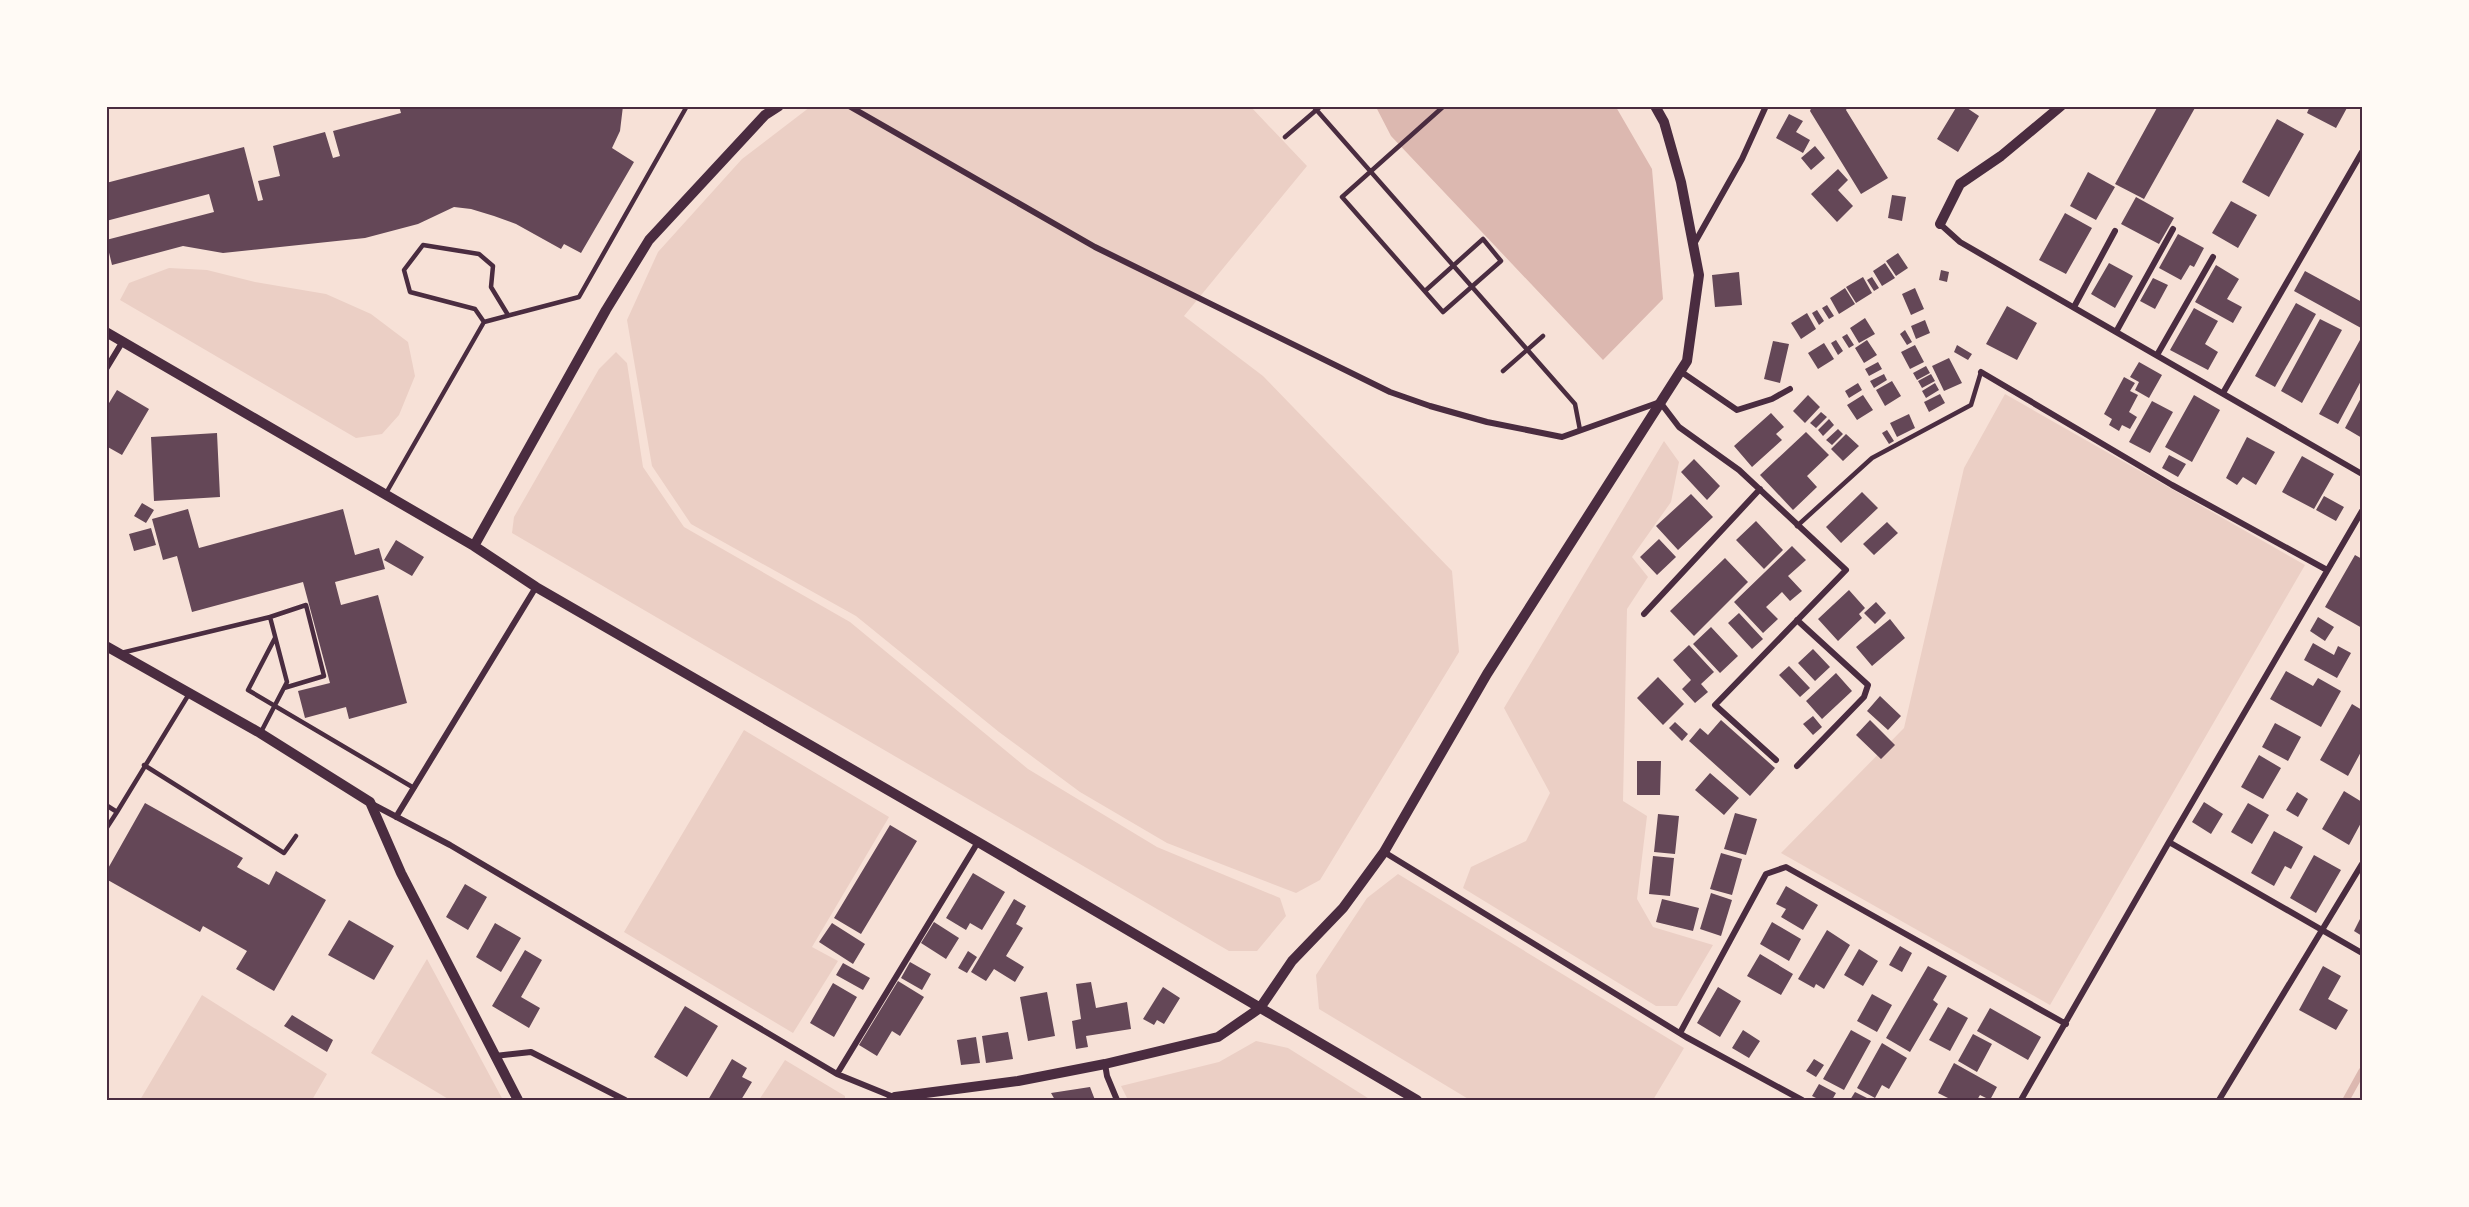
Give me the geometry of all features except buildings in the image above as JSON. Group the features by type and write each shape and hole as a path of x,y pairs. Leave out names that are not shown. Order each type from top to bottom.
{"street":[{"path":"474,546 600,321 649,240 765,115 779,106"},
{"path":"849,106 1095,247 1390,392 1487,422 1562,436 1660,402"},
{"path":"106,646 260,733 370,802 450,845 837,1074 895,1100 1018,1082 1218,1037 1260,1008 1292,961 1343,908 1384,852 1486,674 1687,361 1699,275 1678,172 1664,122 1654,106"},
{"path":"1692,246 1742,159 1766,106"},
{"path":"2061,106 2001,156 1960,184 1940,224 1960,242 2362,474"},
{"path":"2223,393 2362,152"},
{"path":"2116,332 2173,229"},
{"path":"2074,307 2115,231"},
{"path":"2157,355 2213,257"},
{"path":"106,332 474,546 537,587 978,842 1417,1101"},
{"path":"106,369 123,341"},
{"path":"1680,371 1737,410 1772,399 1790,389"},
{"path":"1981,372 2172,485 2327,570"},
{"path":"1660,402 1679,427 1739,470 1846,570 1715,705 1776,760"},
{"path":"1644,614 1760,489"},
{"path":"2021,1101 2362,511"},
{"path":"396,817 537,587"},
{"path":"1797,620 1868,685 1864,697 1797,766"},
{"path":"370,802 401,873 518,1101"},
{"path":"837,1074 978,842"},
{"path":"2169,842 2324,929 2362,953"},
{"path":"1384,852 1680,1033 1802,1101"},
{"path":"2220,1101 2362,864"},
{"path":"1680,1033 1766,874 1785,867 2066,1024"},
{"path":"495,1056 531,1052 625,1101"},
{"path":"1105,1064 1117,1101"}],"lane":[{"path":"385,495 484,322 579,297 687,106"},
{"path":"1425,291 1483,239 1501,261 1443,312 1342,197 1444,106"},
{"path":"1285,137 1316,108 1575,404 1580,430"},
{"path":"484,322 475,309 410,292 404,270 423,245 479,254 493,267 491,286 508,315"},
{"path":"1503,371 1543,336"},
{"path":"1797,526 1872,458 1971,405 1981,372"},
{"path":"118,653 270,617 306,605 324,676 284,688"},
{"path":"260,733 287,682 270,617"},
{"path":"275,637 248,690 414,788"},
{"path":"106,829 189,693"},
{"path":"144,765 284,852 296,836"},
{"path":"106,805 117,812"}],"shaded area":[{"path":"1477,106 1479,109 1488,106 1616,107 1652,169 1663,299 1603,360 1391,136 1376,107"},
{"path":"810,107 1251,107 1307,166 1184,316 1263,376 1452,571 1459,652 1320,880 1296,893 1167,843 1080,792 999,732 856,616 691,524 652,466 627,320 658,252 742,159"},
{"path":"169,268 207,270 255,282 326,294 371,314 408,342 415,376 399,415 382,434 356,438 120,300 129,283"},
{"path":"616,352 627,363 643,467 684,527 850,622 1028,769 1157,847 1280,898 1286,916 1257,951 1229,951 512,533 514,517 599,369"},
{"path":"2005,394 2305,565 2050,1005 1781,853 1904,728 1964,468"},
{"path":"1664,441 1679,462 1671,502 1632,557 1648,577 1627,609 1623,801 1647,816 1637,899 1653,927 1713,945 1677,1006 1656,1006 1463,888 1471,867 1526,841 1550,793 1504,708"},
{"path":"744,730 889,817 812,947 838,961 793,1033 624,932"},
{"path":"1398,874 1684,1048 1653,1100 1470,1100 1319,1009 1316,975 1367,898"},
{"path":"427,959 503,1100 450,1100 371,1053"},
{"path":"202,995 327,1074 312,1100 140,1100"},
{"path":"1256,1041 1288,1048 1371,1100 1128,1100 1121,1086 1219,1062"},
{"path":"785,1060 845,1096 845,1100 759,1100"}],"waterway":[{"path":"2346,1100 2362,1071"}]}
